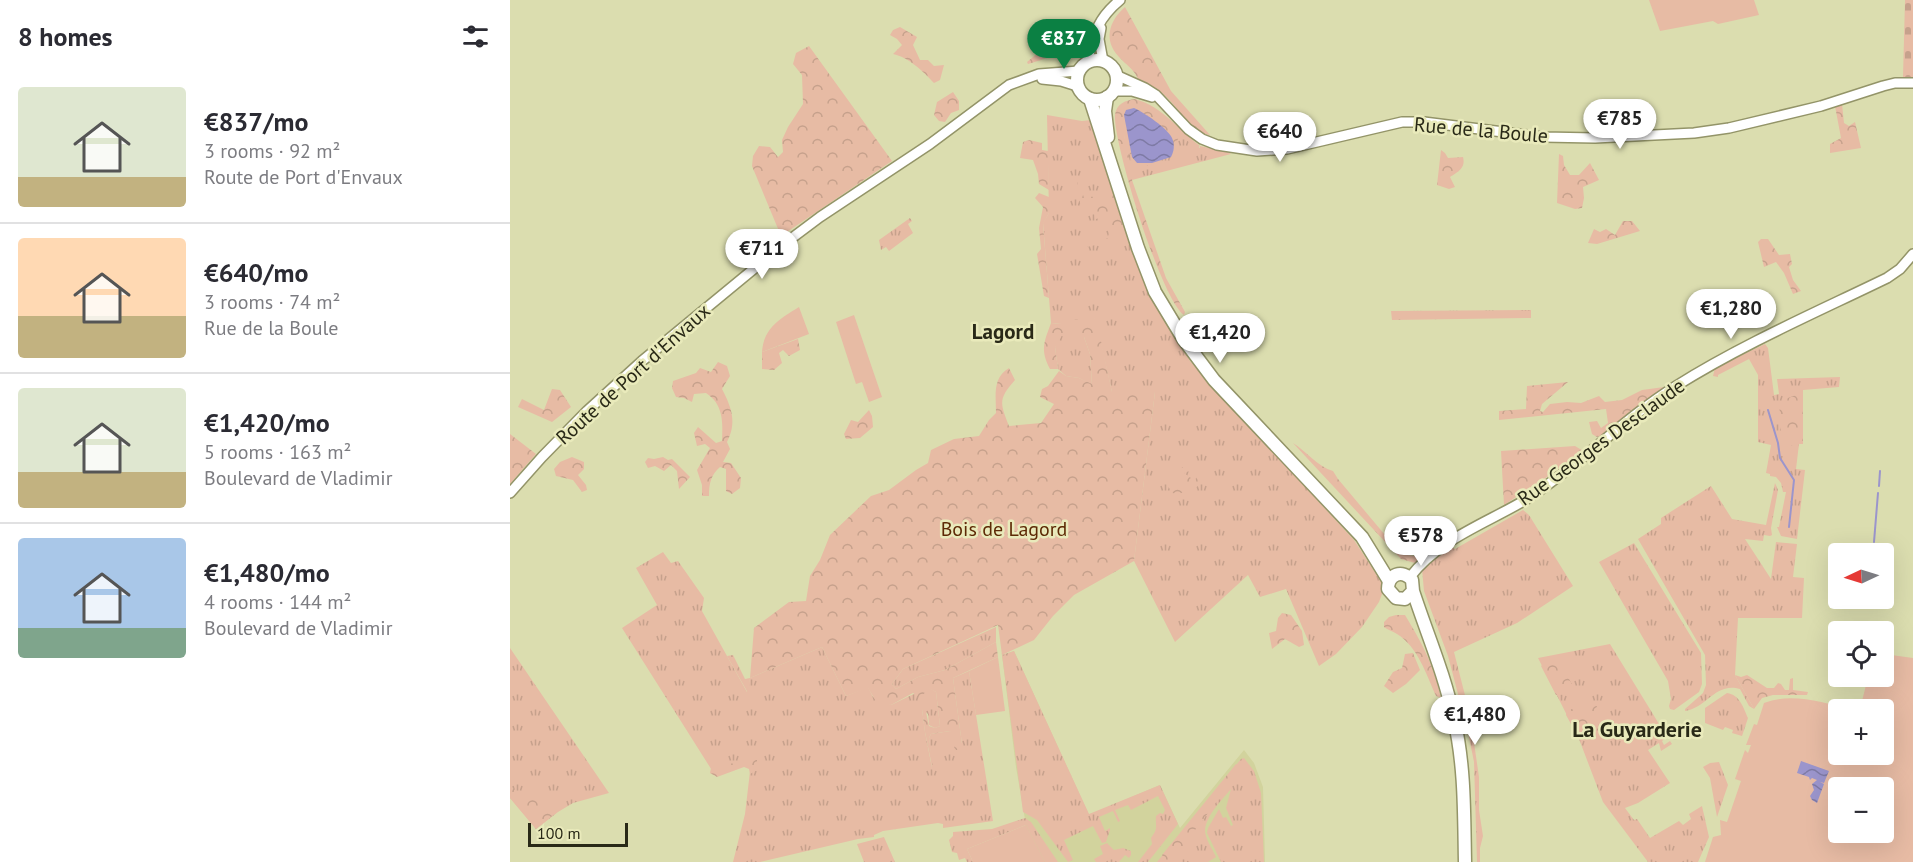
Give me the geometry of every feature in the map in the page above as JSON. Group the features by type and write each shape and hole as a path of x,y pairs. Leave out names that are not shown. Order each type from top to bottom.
{"main road":[{"path":"1110,94 1097,100 1084,96 1077,86 1083,67 1097,61 1102,62 1111,67 1116,75 1116,86 1110,94 1105,111 1112,167"},
{"path":"1090,99 1147,272 1164,308 1184,340 1214,381 1362,537 1393,578"},
{"path":"1429,642 1402,600 1390,594 1388,585 1393,578 1404,574 1410,577 1414,584 1413,591 1445,683 1458,736 1462,771 1465,862"},
{"path":"1402,600 1409,597 1413,591"}],"street":[{"path":"1083,67 1101,19 1120,0"},
{"path":"1102,62 1099,39 1107,12"},
{"name":"Route de Port d'Envaux","path":"510,493 557,442 642,361 820,217 930,144 1001,90 1039,74 1083,67"},
{"name":"Rue de la Boule","path":"1116,75 1145,87 1156,95 1188,129 1202,139 1218,145 1257,151 1309,145 1402,122 1424,122 1543,137 1595,138 1694,133 1729,128 1821,106 1889,85 1913,83"},
{"path":"1028,78 1053,80 1077,86"},
{"name":"Rue de la Boule","path":"1110,94 1139,92 1167,108"},
{"name":"Rue Georges Desclaude","path":"1410,577 1436,551 1526,499 1581,460 1639,412 1675,387 1768,336 1887,278 1900,269 1913,254"}],"shaded area":[{"path":"1014,651 1089,815 1160,785 1180,828 1244,750 1254,763 1263,787 1265,862 973,862 1026,825 1002,655"}],"green space":[{"path":"1649,0 1754,0 1759,15 1718,24 1713,21 1660,31"},
{"path":"1905,0 1913,0 1913,77 1903,77"},
{"path":"1125,7 1171,91 1210,135 1196,129 1160,92 1138,79 1114,51 1110,31 1115,18"},
{"path":"1085,25 1076,41 1070,46 1054,55 1028,64 1027,62 1056,38"},
{"path":"900,27 917,37 913,45 920,60 928,60 934,66 944,65 940,80 934,83 910,62 893,54 902,45 890,35 893,30"},
{"path":"809,46 892,161 781,236 752,166 753,156 759,146 770,147 778,157 783,152 782,140 803,104 802,75 793,64 796,53"},
{"path":"953,92 959,101 959,110 951,113 945,122 939,121 934,115 937,102"},
{"path":"1135,99 1154,107 1200,146 1197,148 1182,137 1178,139 1174,147 1171,137 1147,115 1144,163 1150,162 1148,166 1137,166 1133,164 1124,135 1132,180 1166,278 1185,312 1184,315 1175,304 1152,253 1130,187 1116,131 1117,108 1128,100"},
{"path":"1137,103 1200,148 1200,146 1231,154 1132,180 1124,149 1126,106"},
{"path":"1842,104 1844,123 1849,126 1855,122 1861,148 1830,153 1830,144 1841,138 1835,106"},
{"path":"1047,115 1082,121 1091,120 1152,296 1190,361 1354,540 1382,583 1379,602 1362,627 1336,654 1319,666 1286,589 1260,597 1248,575 1175,642 1134,561 1155,392 1112,392 1095,318 1071,337 1084,337 1090,354 1092,385 1079,378 1066,376 1058,369 1055,347 1061,324 1051,323 1043,223 1049,213"},
{"path":"1029,140 1042,143 1042,150 1048,151 1049,190 1039,184 1033,160 1020,158 1023,142"},
{"path":"1441,150 1448,158 1463,157 1464,161 1462,167 1450,177 1455,187 1449,189 1437,185"},
{"path":"1559,154 1563,156 1564,165 1570,175 1579,175 1590,163 1599,180 1583,187 1582,208 1575,209 1557,203"},
{"path":"1077,180 1084,198 1115,193 1131,243 1123,245 1113,241 1087,247 1089,242 1108,238 1111,221 1107,214 1103,218 1095,219 1094,211 1088,203 1080,203"},
{"path":"1039,193 1049,197 1049,213 1043,224 1049,298 1044,296 1037,254 1041,249 1039,228 1043,207 1035,198"},
{"path":"910,218 912,221 908,224 913,233 889,251 886,247 881,250 879,240"},
{"path":"1623,221 1632,221 1640,231 1597,244 1588,243 1594,229 1600,232 1606,229 1615,235"},
{"path":"1761,239 1768,239 1779,255 1790,254 1792,264 1789,267 1793,280 1801,291 1793,294 1784,273 1776,262 1764,267 1758,242"},
{"path":"799,307 809,334 762,352 766,336 774,325"},
{"path":"1531,310 1531,318 1392,320 1391,311"},
{"path":"854,315 882,397 869,402 862,382 856,384 836,322"},
{"name":"Bois de Lagord","path":"1096,318 1112,392 1155,392 1134,561 1074,595 1034,640 1002,655 998,625 903,669 892,684 896,689 918,677 945,670 996,642 998,657 953,678 962,744 955,750 950,731 931,734 929,738 935,781 922,709 925,707 929,726 935,728 940,726 936,692 928,688 921,698 913,693 891,705 877,703 868,688 846,696 822,647 750,678 754,628 789,602 806,601 810,576 820,560 830,535 871,496 889,490 928,463 931,450 954,439 979,436 996,413 997,382 1004,372 1009,368 1015,380 1002,401 1009,426 1041,423 1054,404 1040,397 1042,389 1048,386 1059,371 1066,376 1079,378 1092,384 1090,354 1084,337 1071,337 1067,324 1070,320"},
{"path":"1051,323 1061,324 1064,332 1055,347 1058,369 1050,369 1044,351"},
{"path":"798,339 800,350 789,356 783,350 779,353 782,363 774,370 762,369 762,352"},
{"path":"1765,344 1768,348 1774,395 1779,394 1777,379 1840,377 1839,387 1803,390 1803,444 1799,444 1796,469 1805,470 1797,539 1781,536 1777,527 1779,527 1786,492 1783,492 1781,483 1776,477 1766,473 1771,445 1758,442 1758,375 1749,359 1718,377 1713,376 1715,368"},
{"path":"718,362 727,366 730,376 722,389 732,416 732,428 727,442 730,449 723,462 731,463 741,478 740,488 732,494 726,491 726,469 720,467 711,480 709,496 702,496 702,485 697,470 710,448 705,444 697,446 694,433 698,427 716,443 722,441 721,414 716,402 706,393 694,394 692,402 676,397 672,388 673,381 696,373 700,368 711,372"},
{"path":"1568,382 1542,404 1540,411 1543,412 1550,404 1581,403 1599,396 1605,402 1622,400 1642,390 1664,387 1604,435 1597,437 1592,434 1589,422 1597,421 1601,428 1608,423 1606,409 1499,420 1499,411 1526,409 1527,386"},
{"path":"552,389 560,390 571,407 552,422 518,407 522,399 544,410"},
{"path":"1799,394 1803,395 1803,444 1799,444 1798,448 1786,441 1779,417 1780,403"},
{"path":"869,410 873,427 860,438 846,439 844,434 851,420 858,422"},
{"path":"510,434 536,454 510,484"},
{"path":"1293,443 1322,466 1333,471 1401,554 1414,556 1430,543 1461,529 1415,563 1401,559"},
{"path":"1575,446 1585,452 1504,505 1501,451"},
{"path":"572,457 584,462 584,469 578,475 586,485 587,490 582,492 573,480 556,476 554,469 560,462"},
{"path":"663,457 668,460 672,459 690,477 679,489 677,471 671,465 664,471 655,466 648,468 645,462 648,458"},
{"path":"1195,464 1192,470 1184,473 1195,481 1197,475 1205,471 1207,474 1202,483 1188,491 1172,493 1168,486 1175,473 1185,466"},
{"path":"1775,483 1778,490 1771,528 1772,535 1764,535 1763,541 1745,539 1771,579 1776,542 1797,544 1793,577 1804,578 1802,618 1738,618 1735,675 1754,709 1749,706 1740,689 1731,688 1717,692 1693,709 1685,711 1703,693 1706,685 1705,655 1638,539 1661,524 1661,518 1711,486 1732,519 1766,525"},
{"path":"1523,510 1529,515 1573,586 1517,623 1454,652 1470,715 1479,777 1479,810 1483,836 1480,862 1477,862 1474,762 1448,656 1424,591 1422,569 1451,547 1455,549"},
{"path":"1634,543 1701,653 1702,684 1699,692 1674,710 1669,706 1671,699 1668,681 1599,562"},
{"path":"663,552 671,563 678,561 704,598 702,611 747,692 750,678 822,647 846,696 868,687 873,697 891,705 928,687 936,692 940,726 935,728 929,725 928,714 922,709 932,768 929,738 931,734 950,731 962,744 953,678 969,671 993,821 943,828 943,824 938,823 883,831 874,837 760,862 733,862 745,814 751,763 713,772 622,628 657,605 636,568"},
{"path":"1282,613 1291,615 1302,631 1304,645 1299,647 1285,639 1272,649 1269,633 1276,631 1278,618"},
{"path":"1405,615 1417,636 1431,664 1441,698 1436,696 1411,646 1384,627 1384,622 1389,617"},
{"path":"996,627 996,642 945,670 918,677 896,689 892,684 903,669"},
{"path":"1610,644 1667,737 1662,741 1664,745 1670,741 1672,744 1661,751 1659,743 1648,750 1670,783 1638,803 1625,808 1634,820 1637,819 1650,838 1679,821 1683,825 1691,819 1689,814 1702,806 1709,837 1698,862 1648,862 1603,802 1579,739 1538,658"},
{"path":"510,648 609,793 573,803 536,829 510,798"},
{"path":"1014,651 1089,814 1160,785 1178,824 1148,862 1138,862 1152,844 1151,838 1156,829 1156,816 1163,814 1165,810 1158,796 1131,810 1128,805 1115,810 1120,821 1118,822 1113,811 1099,817 1105,831 1110,828 1106,842 1102,843 1093,826 1064,840 1073,860 1068,862 1037,820 1023,812 1002,655"},
{"path":"1413,653 1420,670 1393,693 1384,686 1393,672 1402,668 1405,654"},
{"path":"733,655 745,679 750,678 748,693 727,656"},
{"path":"1894,655 1913,658 1913,862 1705,862 1713,837 1721,835 1720,820 1727,822 1741,781 1735,779 1745,750 1748,753 1751,745 1746,745 1754,724 1757,725 1764,703 1796,698 1828,704 1828,765 1894,765 1894,699 1862,699 1866,687 1894,687"},
{"path":"998,657 1005,711 976,715 969,671"},
{"path":"1567,657 1573,660 1574,670 1568,677 1575,690 1571,694 1556,695 1541,666 1548,659 1554,663"},
{"path":"1735,675 1741,677 1747,675 1767,688 1774,688 1778,683 1785,690 1789,690 1790,679 1793,678 1793,690 1808,692 1807,695 1773,695 1762,698 1754,709"},
{"path":"1727,693 1738,699 1748,718 1742,736 1732,733 1733,730 1725,727 1723,730 1705,723 1705,708"},
{"path":"1588,702 1597,706 1595,711 1585,713 1589,719 1596,719 1599,727 1594,732 1584,721 1571,724 1566,715 1567,710 1583,707"},
{"path":"750,758 757,760 757,770 750,774 749,769 744,767 717,777 710,773 714,764 720,767"},
{"path":"1244,758 1254,771 1261,793 1264,862 1221,862 1207,833 1219,809 1223,818 1226,817 1231,826 1233,825 1226,808 1231,789 1206,824 1205,833 1216,857 1208,862 1157,862 1241,759"},
{"path":"1719,762 1728,785 1717,817 1710,778 1703,767"},
{"path":"1236,764 1240,768 1237,775 1195,830 1185,847 1182,860 1165,862 1162,855"},
{"path":"532,778 556,813 536,829 510,798 510,787 516,790 517,799 521,804 525,792 531,788"},
{"path":"1025,818 1031,822 1058,862 1045,862 1026,825 967,849 973,862 967,862 965,858 959,860 957,853 952,852 949,840 953,832 992,829"},
{"path":"1026,825 1045,862 973,862 967,849"},
{"path":"884,837 895,862 864,862 857,844"},
{"path":"1107,843 1114,850 1123,848 1131,851 1131,855 1129,858 1125,855 1119,862 1096,862 1094,859 1103,854 1100,846"}],"water":[{"path":"1134,108 1166,130 1174,146 1171,157 1152,163 1137,163 1132,157 1124,115 1126,110"},
{"path":"1801,761 1829,771 1824,783 1820,782 1824,784 1817,803 1810,796 1814,790 1812,784 1817,780 1812,778 1810,780 1809,777 1797,773"}],"waterway":[{"path":"1768,410 1780,458 1794,480 1789,527"},
{"path":"1879,486 1880,471"},
{"path":"1874,542 1878,493"}],"district":[{"name":"Lagord","path":"1003,331"},
{"name":"La Guyarderie","path":"1637,729"}]}
